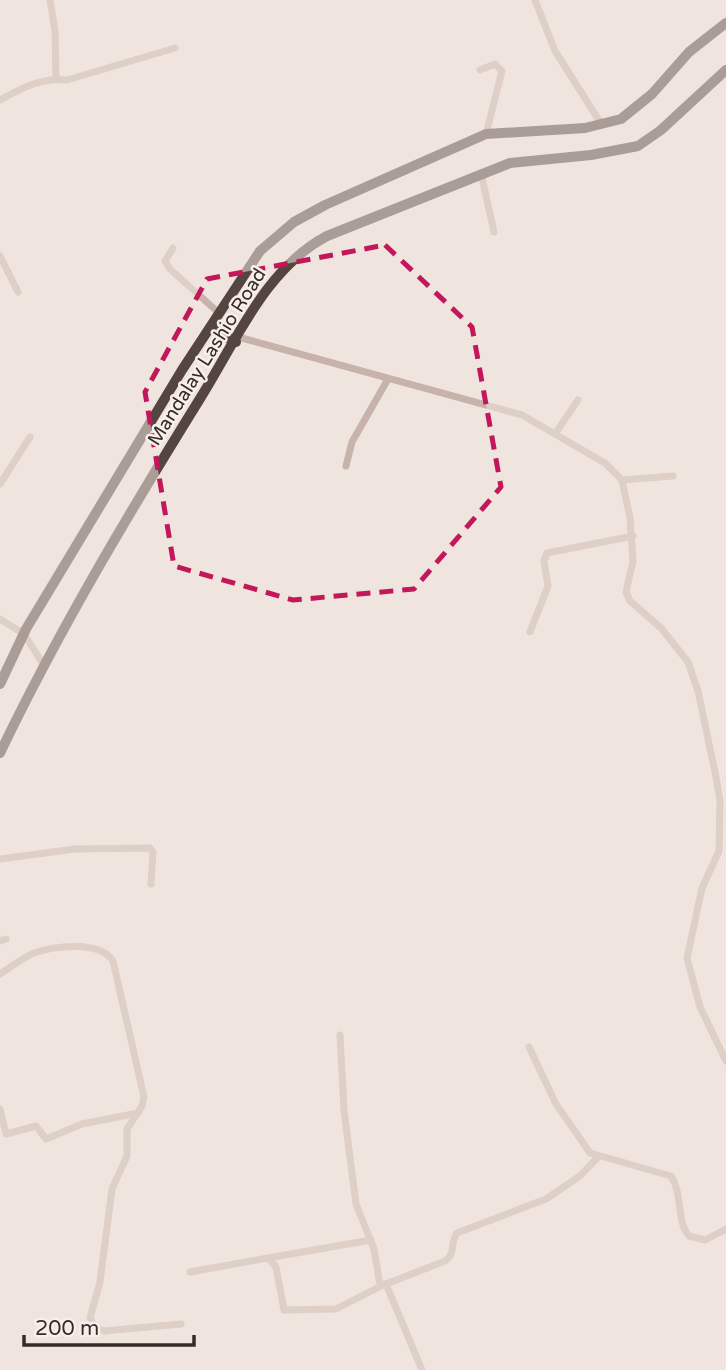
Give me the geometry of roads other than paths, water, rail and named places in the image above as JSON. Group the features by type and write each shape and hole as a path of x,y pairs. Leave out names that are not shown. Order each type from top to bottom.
{"highway":[{"name":"Mandalay Lashio Road","path":"0,684 24,634 183,370 260,251 294,222 486,134 601,125 629,114 689,52 726,23"},
{"name":"Mandalay Lashio Road","path":"0,753 43,664 145,488 277,277 313,243 481,173 528,159 590,155 638,146 661,130 726,70"},
{"path":"212,329 237,340"}],"street":[{"path":"50,0 55,31 56,78"},
{"path":"535,0 555,51 601,125"},
{"path":"0,100 38,82 56,78 66,80 175,48"},
{"path":"480,70 495,64 502,71 486,134"},
{"path":"481,173 494,232"},
{"path":"173,248 165,261 170,270 221,315"},
{"path":"0,256 18,292"},
{"path":"237,340 522,415 605,463 622,480 633,536 633,561 625,592 630,601 679,647 688,662 698,691 720,801 719,851 702,888 687,958 700,1007 726,1061"},
{"path":"346,466 352,442 388,379"},
{"path":"555,433 578,400"},
{"path":"0,484 30,437"},
{"path":"622,480 673,476"},
{"path":"530,632 548,586 544,561 547,553 633,536"},
{"path":"0,619 24,634 43,664"},
{"path":"0,859 75,849 150,848 153,852 151,884"},
{"path":"0,974 30,955 50,950 87,948 109,955 145,1097 127,1129 127,1156 112,1189 100,1282 90,1318 96,1328 104,1331 181,1324"},
{"path":"340,1035 344,1110 356,1204 371,1240 383,1285 422,1370"},
{"path":"529,1046 560,1110 581,1143 598,1157 671,1176 676,1185 684,1229 689,1236 705,1240 726,1229"},
{"path":"0,1109 6,1134 36,1126 46,1139 82,1124 138,1113"},
{"path":"268,1258 276,1267 284,1310 335,1309 383,1285 445,1261 452,1254 457,1233 546,1199 580,1176 598,1157"},
{"path":"190,1272 371,1240"}]}
